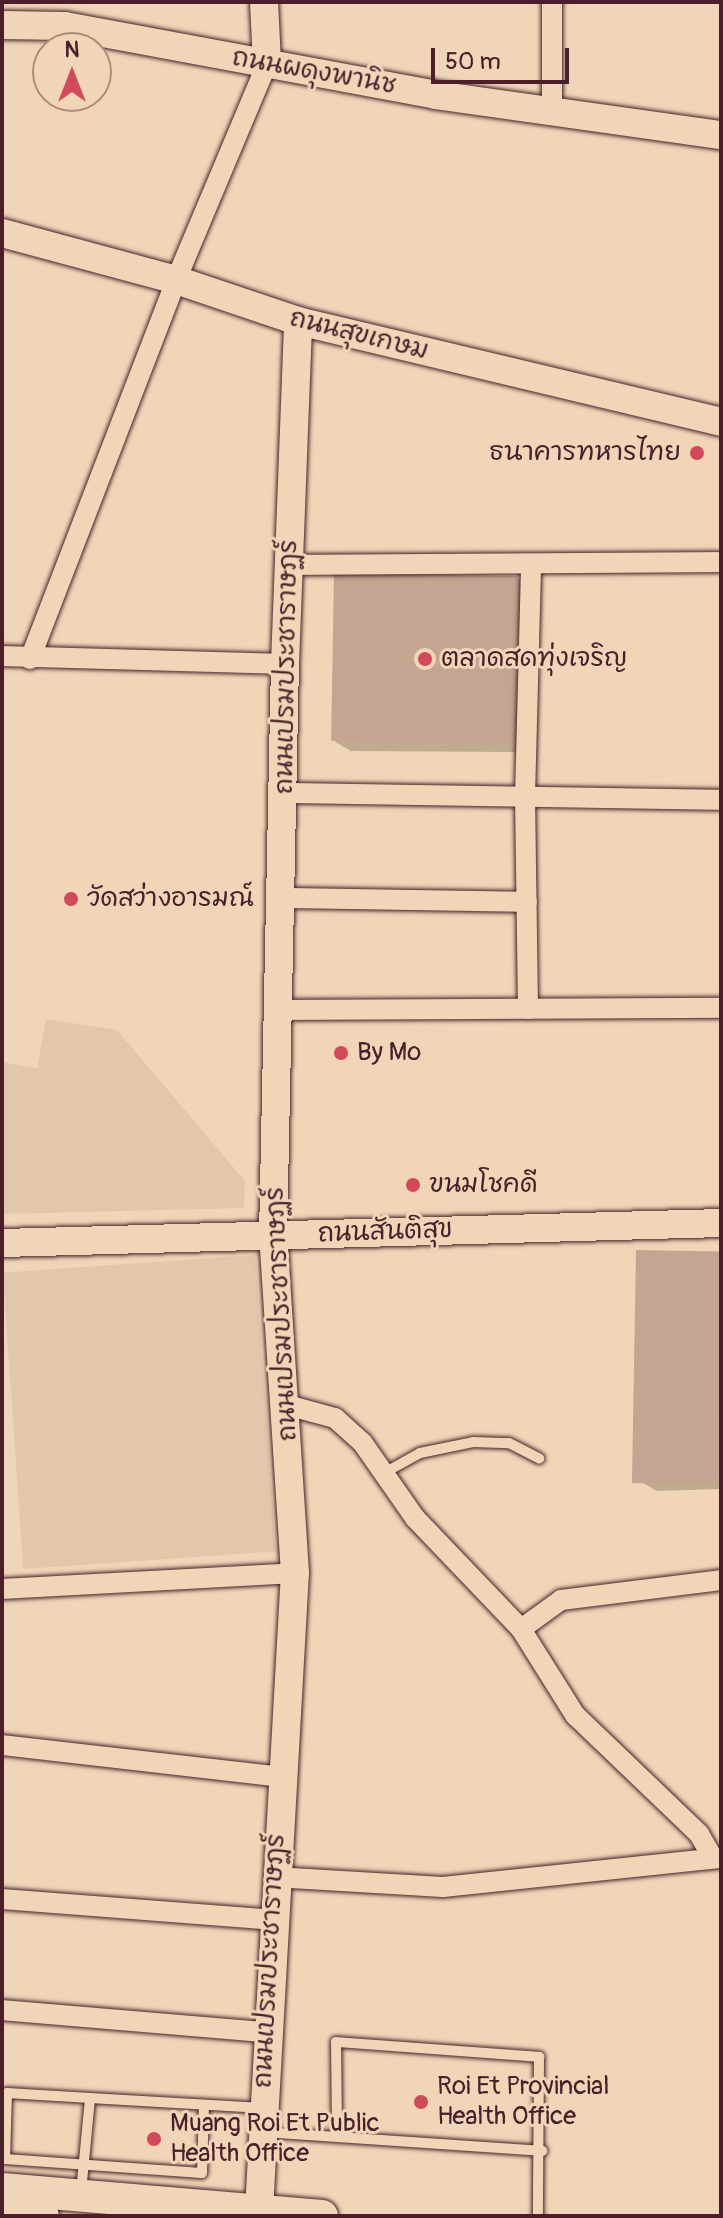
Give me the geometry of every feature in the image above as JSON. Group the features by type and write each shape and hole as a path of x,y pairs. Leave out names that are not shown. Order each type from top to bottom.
{"main road":[{"path":"2,2189 82,2179 259,2213 322,2216"},
{"path":"2,2212 43,2216"}],"street":[{"path":"30,659 176,280 267,64 264,2"},
{"path":"552,2 552,112"},
{"name":"ถนนผดุงพานิช","path":"2,25 65,26 552,112 721,135"},
{"name":"ถนนสุขเกษม","path":"2,233 176,280 298,321 721,422"},
{"name":"ถนนเปรมประชาราษฏร์","path":"259,2213 265,2032 295,1573 287,1405 273,1236 281,1010 285,664 298,321"},
{"path":"288,565 721,562"},
{"path":"528,1009 525,797 531,565"},
{"path":"2,656 285,664"},
{"path":"285,793 721,800"},
{"path":"283,898 527,902"},
{"path":"281,1010 721,1008"},
{"name":"ถนนสันติสุข","path":"2,1243 721,1223"},
{"path":"287,1405 335,1418 362,1442 415,1518 521,1629 575,1715 699,1834 717,1858"},
{"path":"2,1589 295,1573"},
{"path":"521,1629 561,1600 721,1580"},
{"path":"2,1745 281,1777"},
{"path":"274,1877 443,1887 717,1858"},
{"path":"2,1899 272,1920"},
{"path":"2,2010 265,2032"}],"lane":[{"path":"384,1473 420,1453 473,1442 509,1443 539,1458"},
{"path":"337,2133 336,2042 539,2057 542,2151 538,2216"},
{"path":"204,2105 202,2173 82,2179 5,2159 7,2093 204,2105 262,2120 337,2133 542,2151"},
{"path":"82,2179 90,2098"}],"shaded area":[{"path":"46,1019 117,1030 245,1181 244,1208 2,1214 2,1062 37,1068"},
{"path":"255,1255 276,1551 23,1569 3,1273"}],"building":[{"name":"ตลาดสดทุ่งเจริญ","path":"334,573 517,576 514,744 331,741"},
{"path":"636,1250 721,1251 717,1484 632,1483"}],"place":[{"name":"ธนาคารทหารไทย","path":"697,453"},
{"name":"ตลาดสดทุ่งเจริญ","path":"425,659"},
{"name":"วัดสว่างอารมณ์","path":"71,899"},
{"name":"By Mo","path":"341,1053"},
{"name":"ขนมโชคดี","path":"413,1185"},
{"name":"Roi Et Provincial Health Office","path":"421,2102"},
{"name":"Muang Roi Et Public Health Office","path":"154,2139"}]}
